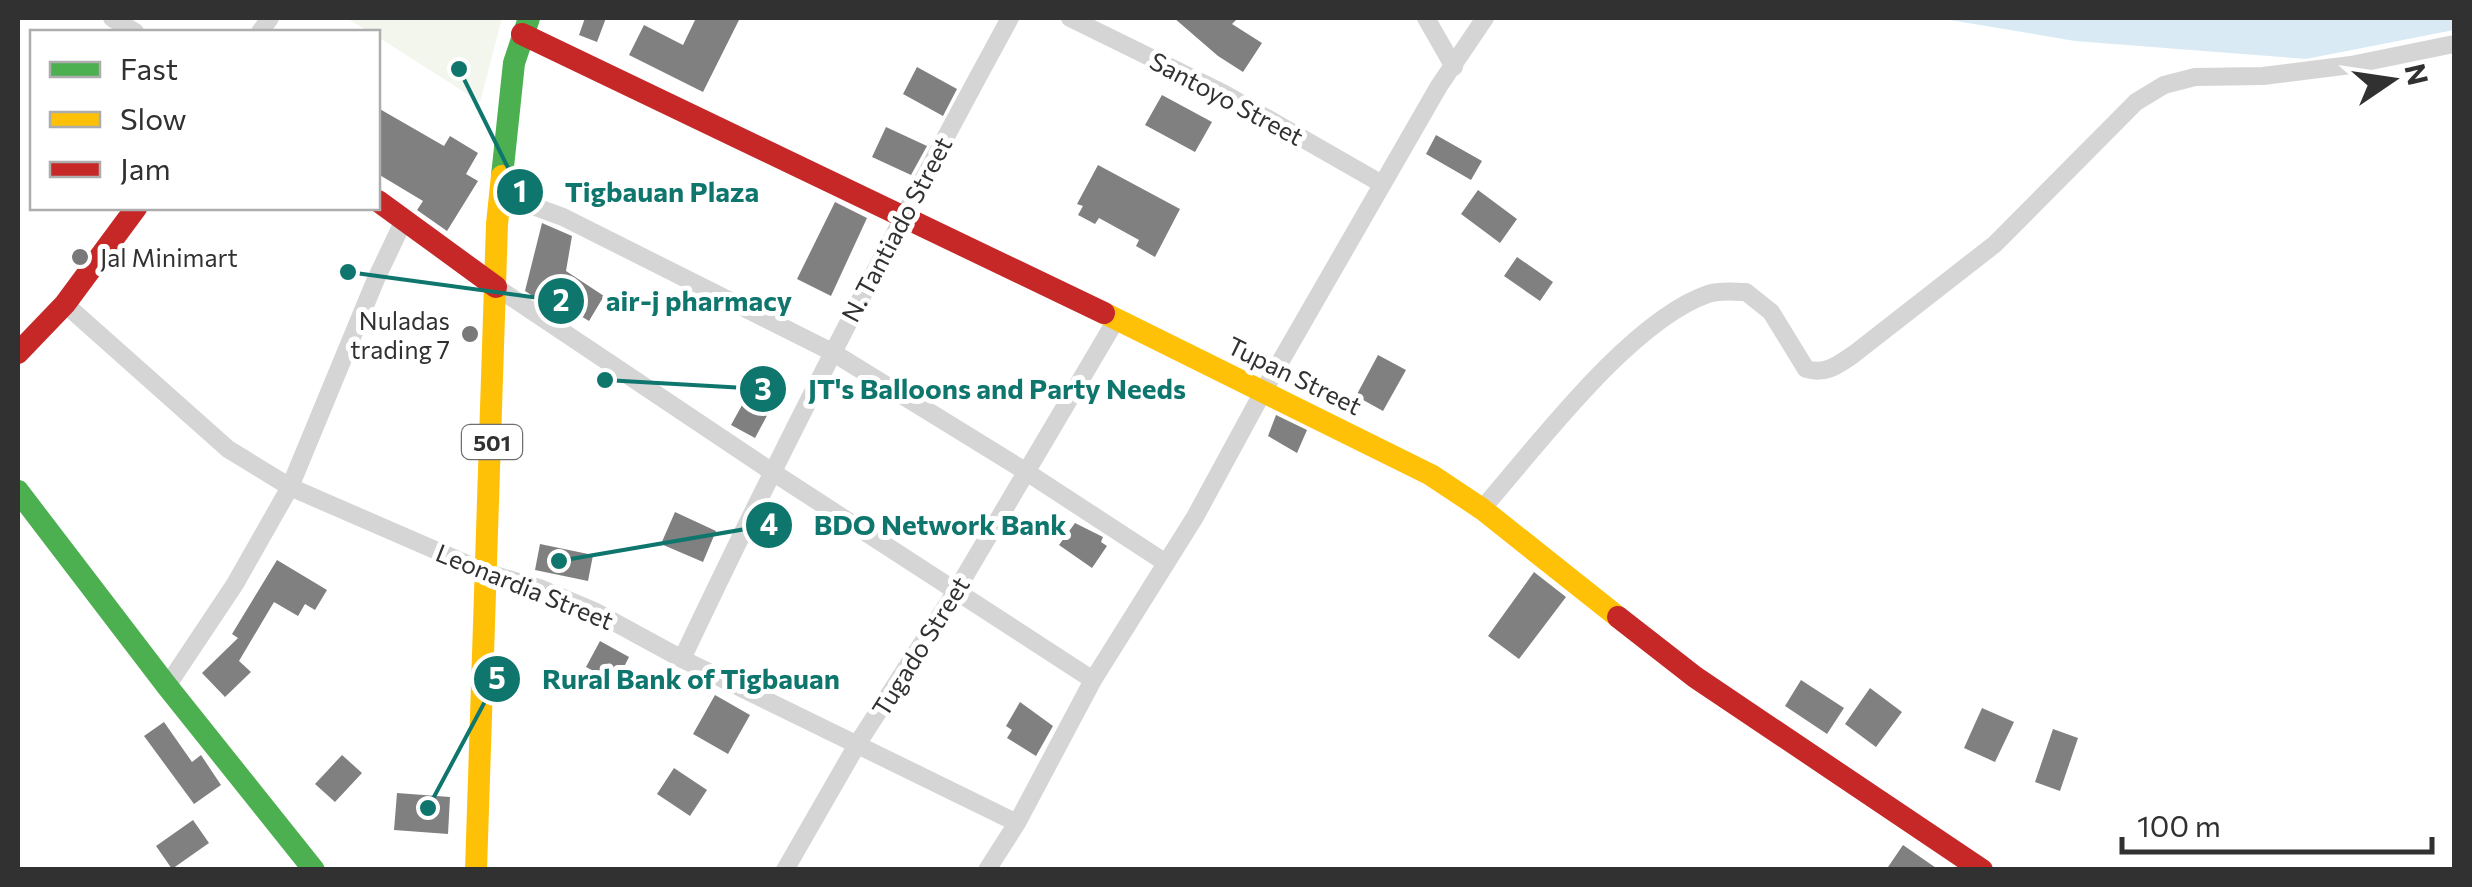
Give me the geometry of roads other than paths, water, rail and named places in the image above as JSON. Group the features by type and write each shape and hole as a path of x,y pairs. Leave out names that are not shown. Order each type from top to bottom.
{"main road":[{"name":"Tupan Street","path":"526,26 902,216 1416,467 1482,508 1695,677 1982,870"},
{"name":"501","path":"476,870 500,194 508,102 526,26"},
{"path":"380,202 496,286"},
{"path":"20,344 65,304 135,210"},
{"path":"18,491 314,870"}],"street":[{"name":"N. Tantiado Street","path":"682,658 771,471 902,216 1010,18"},
{"name":"Santoyo Street","path":"1070,18 1223,93 1382,184"},
{"path":"1426,18 1454,67"},
{"path":"987,870 1438,86 1484,18"},
{"path":"1482,508 1623,352 1666,317 1707,295 1746,292 1771,312 1806,369 1819,373 1854,354 1995,244 2136,102 2164,86 2195,77 2263,76 2352,65 2454,44"},
{"path":"500,194 563,217 832,352 1026,471 1166,563"},
{"path":"167,686 236,584 290,487 404,220"},
{"path":"496,286 771,471 1094,680"},
{"name":"Leonardia Street","path":"65,304 228,449 290,487 488,573 542,589 594,611 1017,823"},
{"name":"Tugado Street","path":"784,870 858,743 956,591 1116,320"}],"place":[{"name":"Tigbauan Plaza","path":"459,69"},
{"name":"Jal Minimart","path":"80,257"},
{"name":"air-j pharmacy","path":"348,272"},
{"name":"Nuladas trading 7","path":"470,334"},
{"name":"JT's Balloons and Party Needs","path":"605,380"},
{"name":"BDO Network Bank","path":"559,561"},
{"name":"Rural Bank of Tigbauan","path":"428,808"}]}
